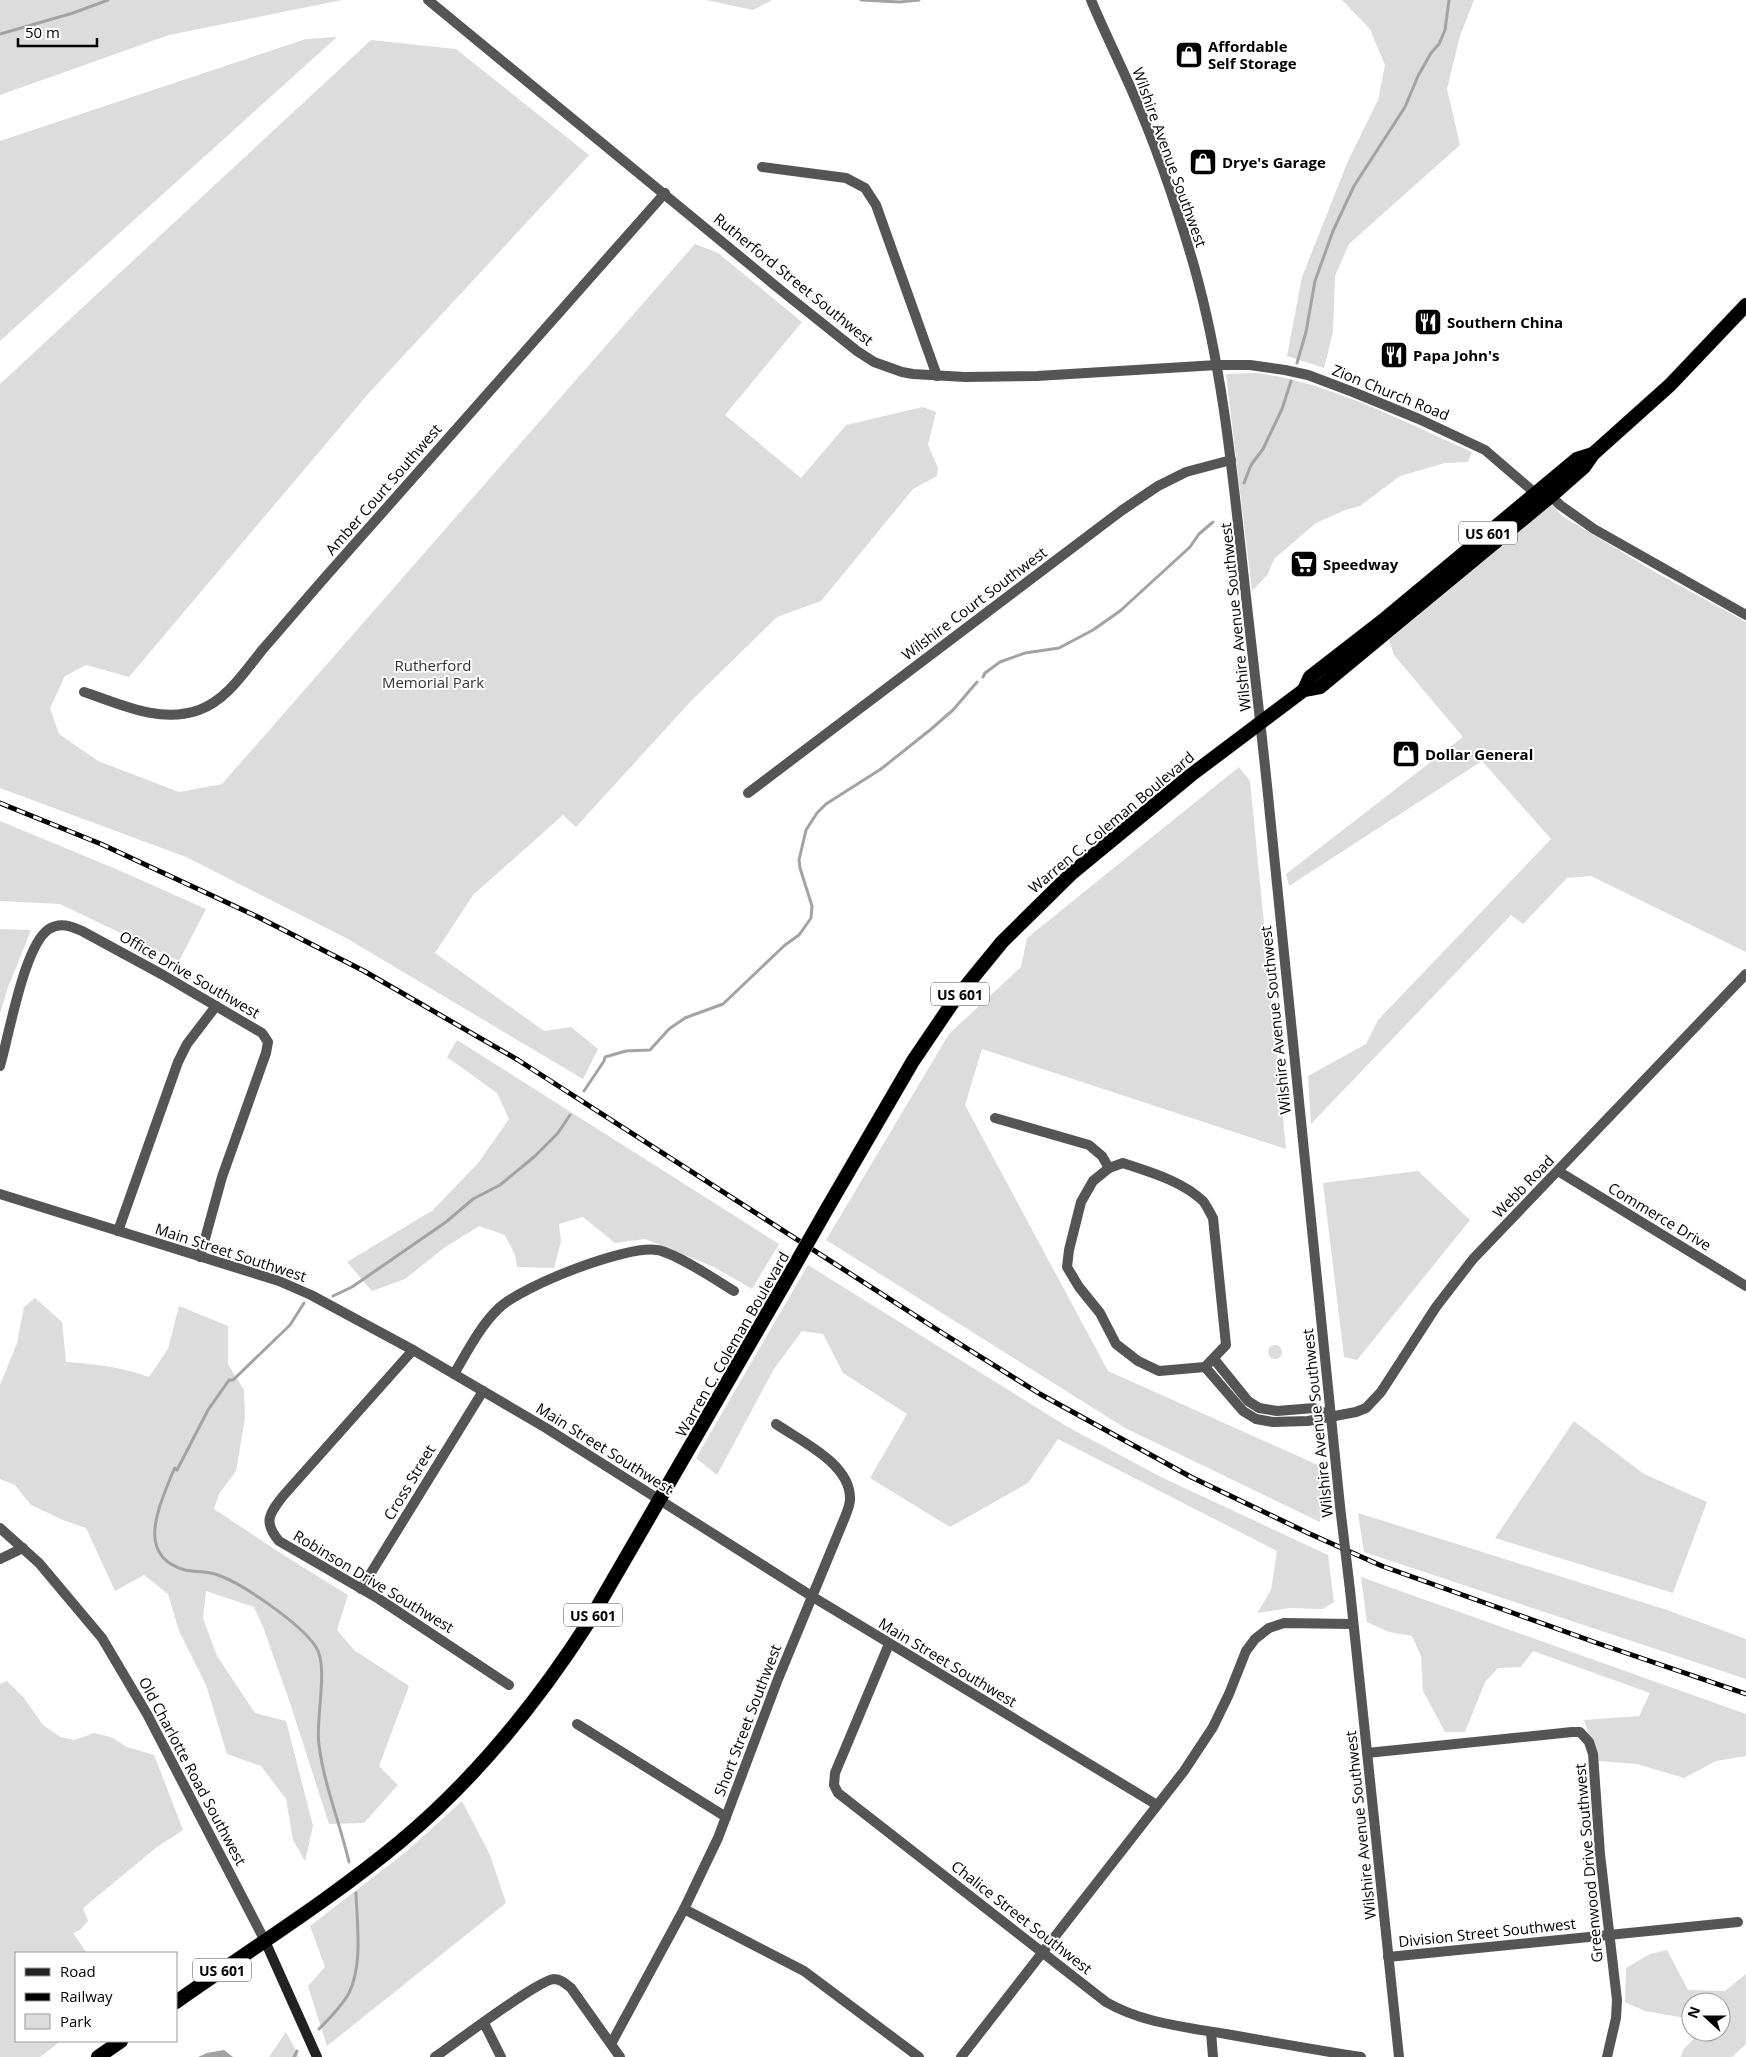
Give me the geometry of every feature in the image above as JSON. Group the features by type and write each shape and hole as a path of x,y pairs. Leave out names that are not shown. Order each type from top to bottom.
{"highway":[{"name":"Warren C. Coleman Boulevard","path":"178,2001 357,1875 401,1841 485,1759 520,1719 564,1661 588,1623 914,1061 953,1002 1002,942 1072,873 1191,775 1304,690 1320,687 1551,496 1584,467 1593,454 1670,385 1746,305"},
{"name":"Warren C. Coleman Boulevard","path":"1304,690 1310,677 1380,623 1535,493 1577,460 1593,454"},
{"path":"98,2057 120,2042"}],"main road":[{"name":"Old Charlotte Road Southwest","path":"264,1941 317,2057"}],"street":[{"name":"Rutherford Street Southwest","path":"428,0 857,351 874,362 902,372 937,376 1046,376 1216,365"},
{"name":"Wilshire Avenue Southwest","path":"1091,0 1134,95 1174,202 1194,268 1216,365 1231,460 1261,721 1340,1506 1368,1753 1399,2057"},
{"path":"762,167 846,178 865,188 876,205 937,376"},
{"name":"Amber Court Southwest","path":"84,692 136,710 161,715 184,714 200,710 216,701 236,683 326,576 664,193"},
{"name":"Zion Church Road","path":"1216,365 1250,365 1285,370 1353,392 1419,419 1485,450 1535,493"},
{"name":"Wilshire Court Southwest","path":"748,794 1115,516 1158,486 1186,472 1231,460"},
{"path":"1551,496 1560,505 1594,529 1746,615"},
{"name":"Office Drive Southwest","path":"0,1066 33,949 49,929 59,925 68,925 82,930 253,1026 262,1033 268,1042 266,1053 222,1177 200,1257"},
{"name":"Webb Road","path":"1205,1367 1243,1411 1256,1419 1273,1422 1308,1421 1356,1412 1366,1408 1374,1401 1436,1307 1473,1259 1746,974"},
{"path":"118,1231 178,1062 187,1044 216,1006"},
{"path":"995,1118 1089,1145 1102,1156 1109,1168"},
{"path":"1123,1163 1152,1172 1190,1191 1205,1202 1213,1218 1226,1345 1205,1367 1159,1371 1138,1361 1116,1344 1100,1313 1079,1287 1067,1267 1069,1250 1081,1202 1093,1181 1109,1168 1123,1163"},
{"name":"Commerce Drive","path":"1558,1171 1746,1286"},
{"name":"Main Street Southwest","path":"0,1194 279,1281 311,1295 454,1374 813,1597 1157,1805"},
{"path":"454,1374 482,1328 498,1309 510,1299 544,1282 619,1256 641,1250 660,1250 734,1291"},
{"name":"Robinson Drive Southwest","path":"413,1350 282,1496 272,1510 268,1521 272,1532 279,1541 361,1589 509,1685"},
{"path":"1214,1359 1248,1401 1260,1408 1277,1411 1314,1408 1331,1416"},
{"name":"Cross Street","path":"361,1589 482,1391"},
{"name":"Short Street Southwest","path":"611,2044 684,1909 718,1838 778,1679 845,1518 850,1499 848,1486 839,1469 820,1453 776,1424"},
{"name":"Old Charlotte Road Southwest","path":"0,1528 39,1563 69,1596 102,1638 147,1714 264,1941"},
{"path":"0,1559 23,1548"},
{"path":"961,2057 1184,1771 1212,1727 1229,1694 1246,1651 1255,1639 1269,1628 1284,1623 1353,1624"},
{"name":"Chalice Street Southwest","path":"890,1644 835,1773 834,1785 838,1792 1106,2002 1132,2016 1211,2032 1361,2057"},
{"path":"577,1724 726,1818"},
{"name":"Greenwood Drive Southwest","path":"1368,1753 1580,1732 1590,1742 1593,1754 1600,1854 1616,2000 1616,2018 1607,2057"},
{"path":"684,1909 804,1971 919,2057"},
{"name":"Division Street Southwest","path":"1388,1957 1738,1922"},
{"path":"436,2057 531,1990 554,1979 562,1981 571,1988 620,2057"},
{"path":"484,2023 501,2057"},
{"path":"1211,2032 1213,2057"}],"green space":[{"path":"0,0 342,0 169,35 0,95"},
{"path":"706,0 772,0 753,10"},
{"path":"1342,0 1474,0 1460,36 1447,89 1460,145 1349,244 1335,276 1333,332 1324,368 1287,356 1302,277 1348,161 1378,100 1385,65 1370,29"},
{"path":"337,37 0,341 0,141 306,39"},
{"name":"Rutherford Memorial Park","path":"371,40 456,49 589,155 368,394 129,677 86,665 65,676 50,708 59,734 98,761 179,792 222,784 695,244 718,253 802,322 725,415 801,478 846,425 923,407 936,412 928,445 938,468 937,476 913,489 821,601 777,617 691,701 576,827 563,815 473,895 435,953 544,1031 571,1027 598,1049 583,1079 346,938 186,857 0,788 0,384"},
{"path":"1257,373 1285,378 1340,394 1394,416 1472,452 1468,462 1445,463 1400,476 1360,506 1345,510 1316,523 1274,559 1268,574 1252,591 1226,374"},
{"path":"1552,504 1562,516 1655,572 1746,622 1746,952 1591,876 1567,878 1523,924 1511,915 1311,1124 1308,1076 1366,1044 1378,1020 1551,839 1482,761 1289,886 1286,874 1463,737 1394,655 1389,640"},
{"path":"1239,767 1250,781 1286,1149 982,1049 965,1105 1108,1371 1320,1466 1320,1522 1125,1428 826,1240 949,1034 1021,967 1027,938"},
{"path":"0,821 206,909 179,961 60,904 0,901"},
{"path":"0,929 31,930 7,990 0,1014"},
{"path":"457,1040 779,1244 752,1289 714,1267 645,1239 615,1243 583,1217 559,1224 561,1241 554,1268 517,1267 515,1255 505,1235 479,1226 444,1248 405,1279 372,1291 347,1262 433,1210 479,1162 509,1119 497,1093 447,1057"},
{"path":"1418,1171 1470,1220 1357,1360 1344,1357 1323,1183"},
{"path":"808,1265 1066,1426 1161,1477 1328,1555 1334,1602 1323,1609 1290,1608 1257,1613 1271,1590 1277,1551 1058,1439 1028,1483 950,1527 870,1478 907,1414 843,1373 823,1334 802,1331 774,1369 717,1475 696,1458"},
{"path":"35,1298 62,1322 66,1362 108,1366 149,1377 168,1349 179,1306 228,1326 228,1364 244,1390 245,1418 236,1471 219,1494 214,1509 348,1595 337,1630 354,1650 409,1686 379,1766 398,1785 364,1823 329,1824 289,1700 254,1607 206,1591 203,1618 217,1656 255,1713 286,1721 313,1826 305,1861 293,1840 286,1799 261,1766 227,1754 206,1685 179,1631 168,1594 144,1575 115,1591 86,1528 31,1505 15,1485 0,1479 0,1385 17,1343 24,1307"},
{"path":"1272,1345 1278,1345 1282,1352 1278,1359 1272,1359 1268,1355 1268,1349"},
{"path":"1574,1421 1644,1474 1707,1502 1673,1593 1495,1538"},
{"path":"1358,1513 1667,1610 1746,1639 1746,1679 1364,1552"},
{"path":"1361,1577 1746,1714 1746,1756 1716,1761 1684,1778 1637,1764 1598,1761 1584,1720 1639,1716 1650,1693 1533,1651 1521,1667 1498,1668 1485,1682 1465,1732 1445,1732 1423,1691 1421,1656 1412,1636 1389,1632 1367,1622"},
{"path":"7,1681 24,1698 43,1725 60,1737 74,1740 94,1733 111,1737 127,1747 154,1755 183,1830 157,1847 83,1908 88,1921 80,1930 73,1933 86,1952 15,1952 15,2042 60,2042 40,2057 0,2057 0,1684"},
{"path":"462,1801 490,1855 506,1903 327,2046 308,1986 325,1967 310,1926 406,1852"},
{"path":"1667,1950 1688,1990 1725,1991 1746,1974 1746,2044 1732,2057 1681,2057 1683,2050 1691,2042 1731,2042 1731,1992 1681,1992 1681,2017 1645,2011 1625,2002 1626,1968 1650,1954"},
{"path":"286,2032 299,2057 269,2057"}],"shaded area":[{"path":"224,2050 233,2057 198,2057 207,2053"}],"waterway":[{"path":"0,34 73,13 108,0"},
{"path":"861,0 900,2 919,0"},
{"path":"1297,363 1306,332 1315,281 1333,231 1354,186 1405,107 1418,76 1431,53 1439,44 1445,30 1449,0"},
{"path":"1244,483 1251,465 1263,449 1282,409 1291,381"},
{"path":"983,677 985,673 1000,662 1025,653 1059,648 1093,630 1120,611 1190,547 1199,534 1213,522"},
{"path":"584,1091 605,1057 626,1051 650,1050 669,1029 685,1018 723,1004 785,945 799,935 811,918 812,906 799,860 806,830 817,813 826,804 881,769 930,730 953,710 977,682"},
{"path":"333,1296 352,1287 446,1222 473,1199 500,1185 534,1157 558,1133 570,1115"},
{"path":"304,1303 290,1325 233,1380 229,1380 208,1410 177,1470 175,1468 167,1487 157,1515 155,1542 160,1554 170,1563 185,1570 208,1572 226,1578 270,1605 298,1627 316,1647 320,1656 322,1680 318,1734 321,1760 349,1862"},
{"path":"319,2029 343,2003 353,1982 358,1957 356,1893"},
{"path":"294,2057 297,2051"}],"railway":[{"path":"0,803 101,844 258,917 364,971 518,1060 1040,1394 1191,1477 1382,1566 1746,1694"}],"place":[{"name":"Affordable Self Storage","path":"1189,55"},
{"name":"Drye's Garage","path":"1203,162"},
{"name":"Southern China","path":"1428,322"},
{"name":"Papa John's","path":"1394,355"},
{"name":"Speedway","path":"1304,564"},
{"name":"Dollar General","path":"1406,754"}]}
